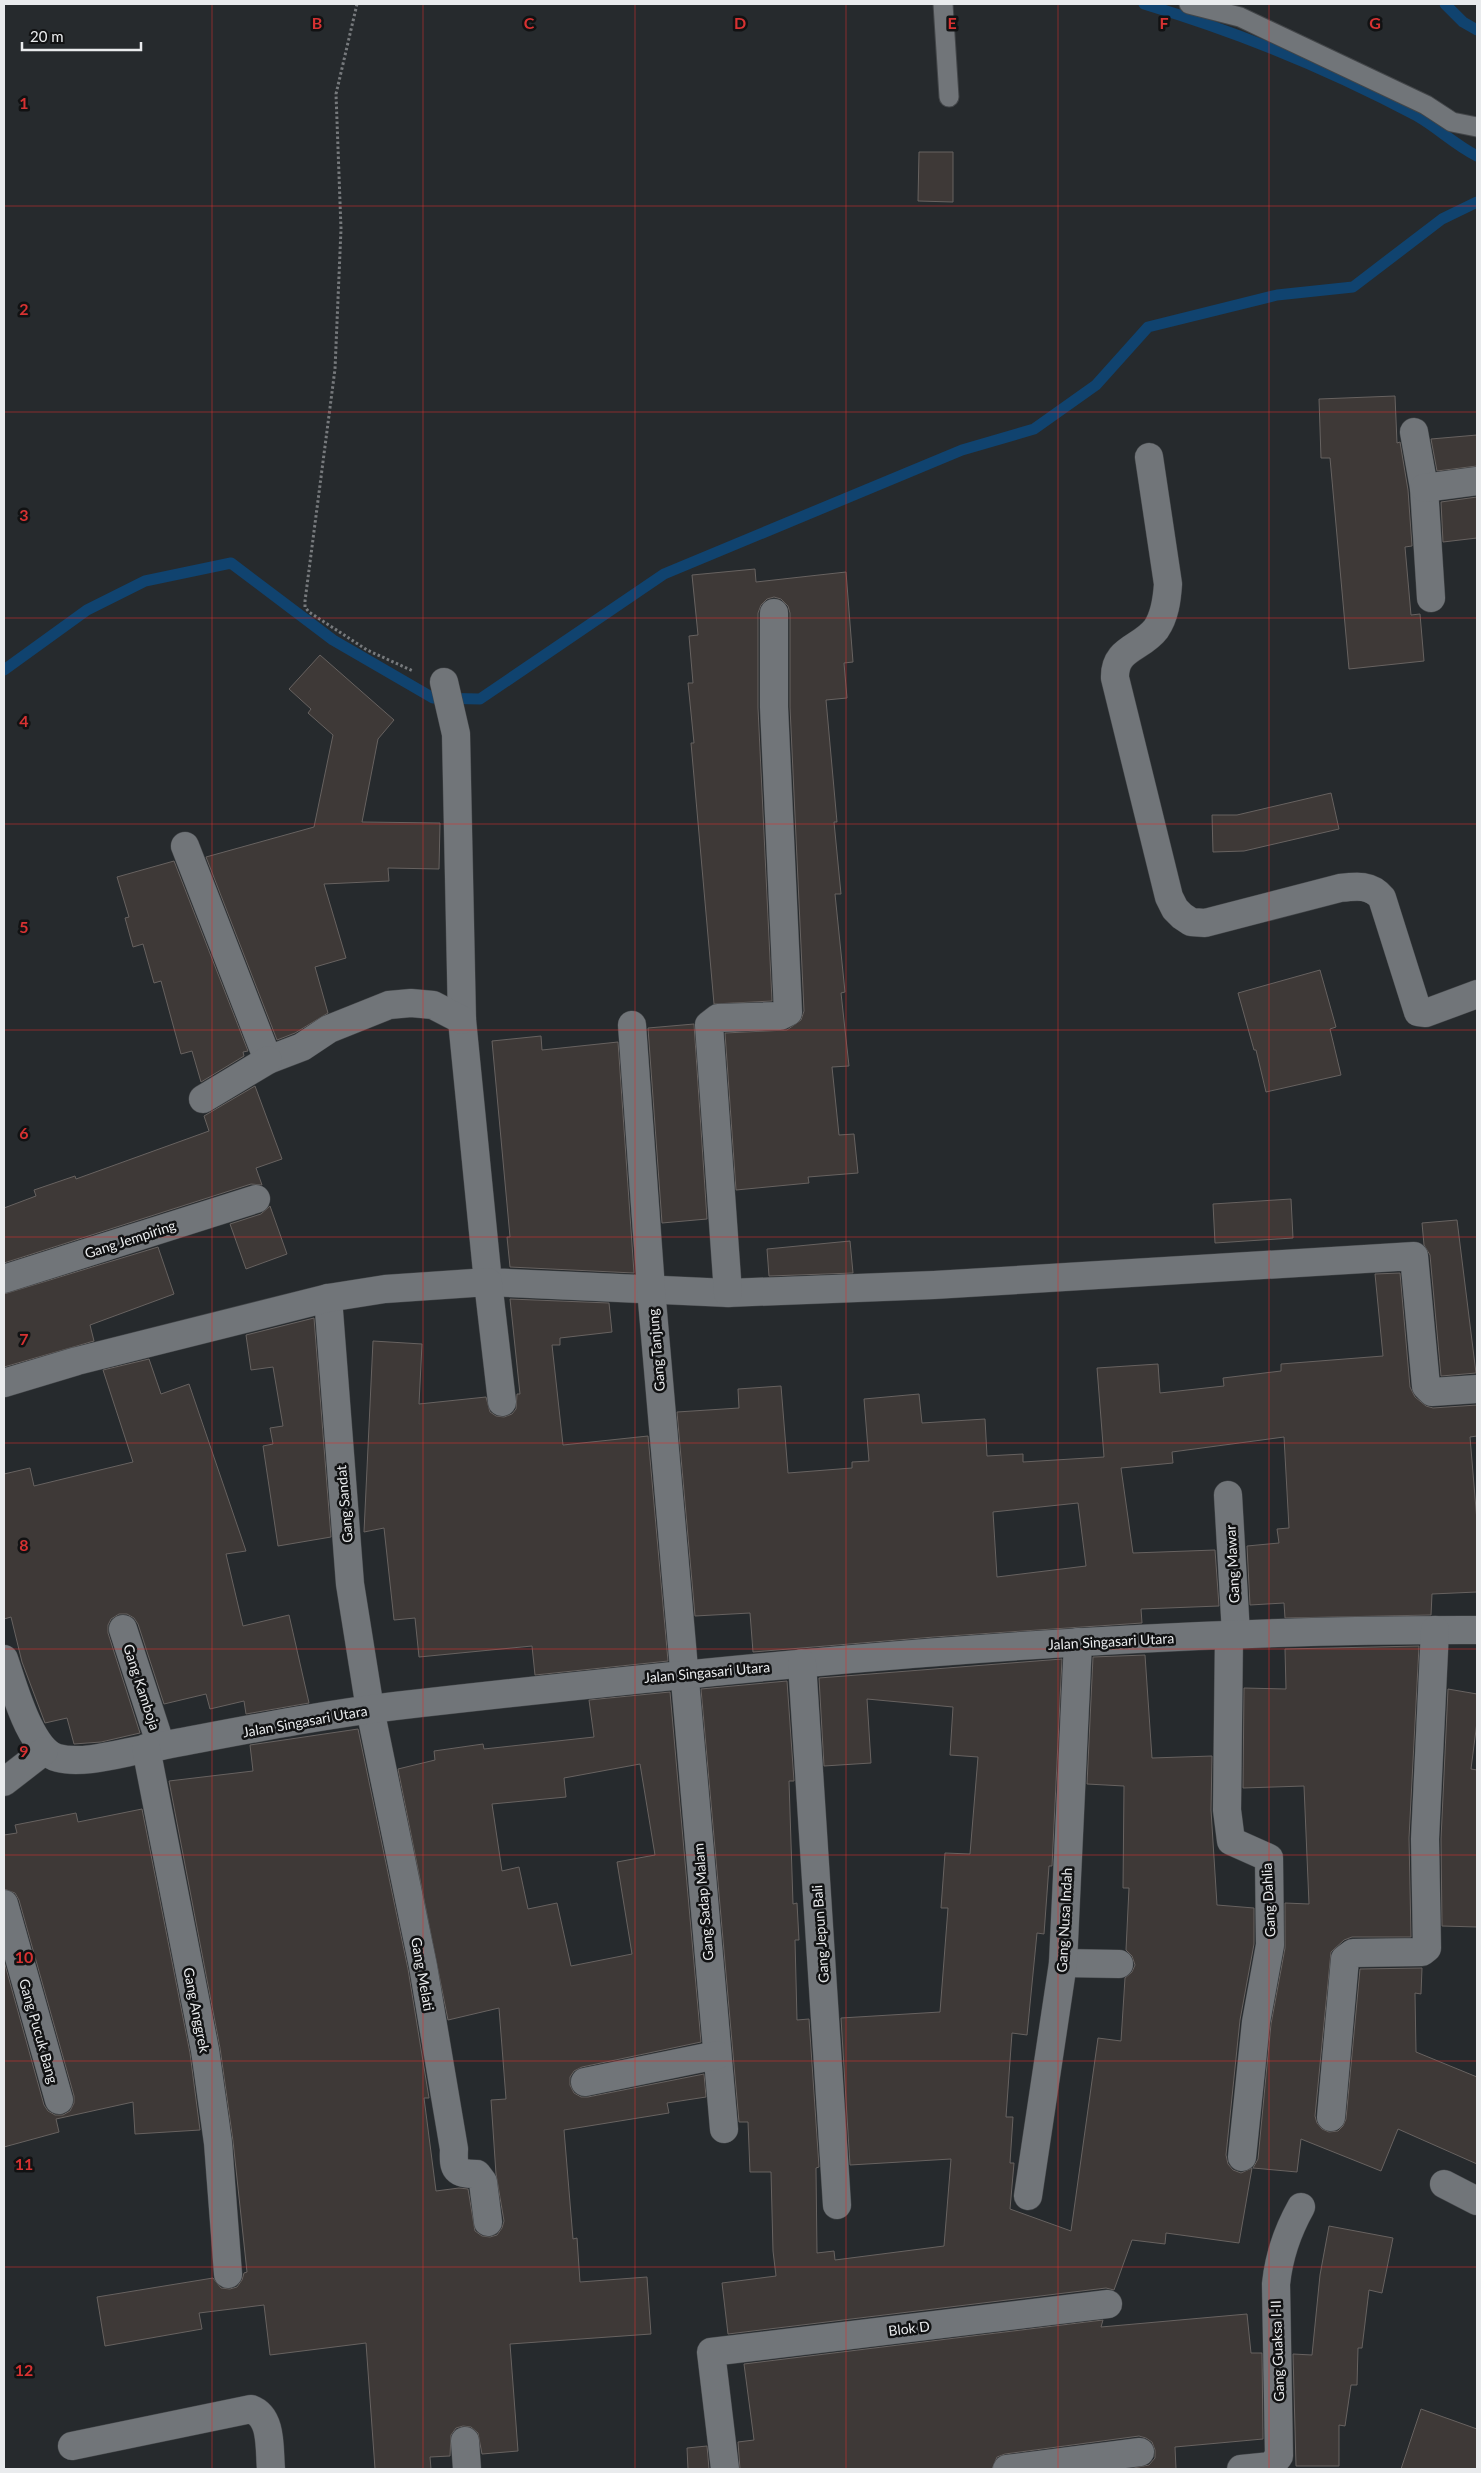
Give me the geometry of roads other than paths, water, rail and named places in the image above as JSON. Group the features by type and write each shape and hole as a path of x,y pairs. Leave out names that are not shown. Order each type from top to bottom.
{"street":[{"path":"1414,432 1424,488 1432,598"},
{"path":"1149,457 1168,584 1166,601 1154,631 1121,655 1114,669 1162,874 1175,909 1191,922 1205,924 1340,888 1358,885 1368,888 1382,898 1418,1012 1426,1013 1477,994"},
{"path":"1424,488 1477,481"},
{"path":"728,1293 709,1025 718,1018 780,1016 788,1012 774,707 774,613"},
{"path":"444,682 456,734 462,1020 502,1402"},
{"path":"185,846 268,1060"},
{"path":"203,1099 268,1060 302,1047 329,1029 389,1005 411,1003 433,1005 462,1020"},
{"name":"Gang Tanjung","path":"632,1025 651,1289 684,1674"},
{"name":"Gang Jempiring","path":"4,1279 256,1199"},
{"path":"4,1383 77,1361 328,1298 385,1289 488,1282 728,1293 934,1285 1414,1256 1426,1386 1432,1392 1477,1390"},
{"name":"Gang Sandat","path":"328,1298 350,1584 370,1709"},
{"name":"Gang Mawar","path":"1228,1495 1232,1634"},
{"name":"Gang Kamboja","path":"123,1629 153,1747"},
{"path":"1331,2117 1345,1959 1352,1953 1422,1952 1427,1948 1426,1839 1435,1630"},
{"name":"Jalan Singasari Utara","path":"44,1751 55,1758 67,1759 111,1755 370,1709 684,1674 802,1663 1078,1642 1232,1634 1477,1630"},
{"name":"Gang Dahlia","path":"1232,1634 1227,1810 1231,1841 1269,1858 1270,1945 1256,2022 1242,2157"},
{"name":"Gang Nusa Indah","path":"1028,2196 1063,1963 1078,1642"},
{"path":"4,1659 34,1736 44,1751 4,1782"},
{"name":"Gang Jepun Bali","path":"802,1663 837,2205"},
{"name":"Gang Sadap Malam","path":"684,1674 724,2129"},
{"name":"Gang Melati","path":"370,1709 423,1966 456,2170 462,2174 477,2174 483,2182 488,2222"},
{"name":"Gang Anggrek","path":"153,1747 205,2050 218,2143 228,2274"},
{"name":"Gang Pucuk Bang","path":"4,1904 59,2100"},
{"path":"1063,1963 1119,1964"},
{"path":"585,2082 716,2055"},
{"path":"1444,2184 1477,2201"},
{"name":"Gang Guaksa I-II","path":"1241,2469 1271,2466 1279,2456 1276,2284 1278,2258 1287,2231 1301,2207"},
{"name":"Blok D","path":"725,2469 711,2352 1108,2304"},
{"path":"72,2446 251,2409 262,2416 267,2425 271,2469"},
{"path":"466,2441 467,2469"},
{"path":"1007,2469 1140,2452"}],"lane":[{"path":"1189,4 1240,17 1426,105 1452,122 1477,127"},
{"path":"943,5 949,97"}],"waterway":[{"path":"1144,4 1215,27 1283,53 1350,82 1417,116 1477,156"},
{"path":"1445,4 1463,22 1477,30"},
{"path":"4,670 87,610 145,581 231,563 333,640 433,698 480,699 664,574 962,450 1034,429 1096,385 1148,327 1277,295 1353,287 1442,219 1477,202"}]}
